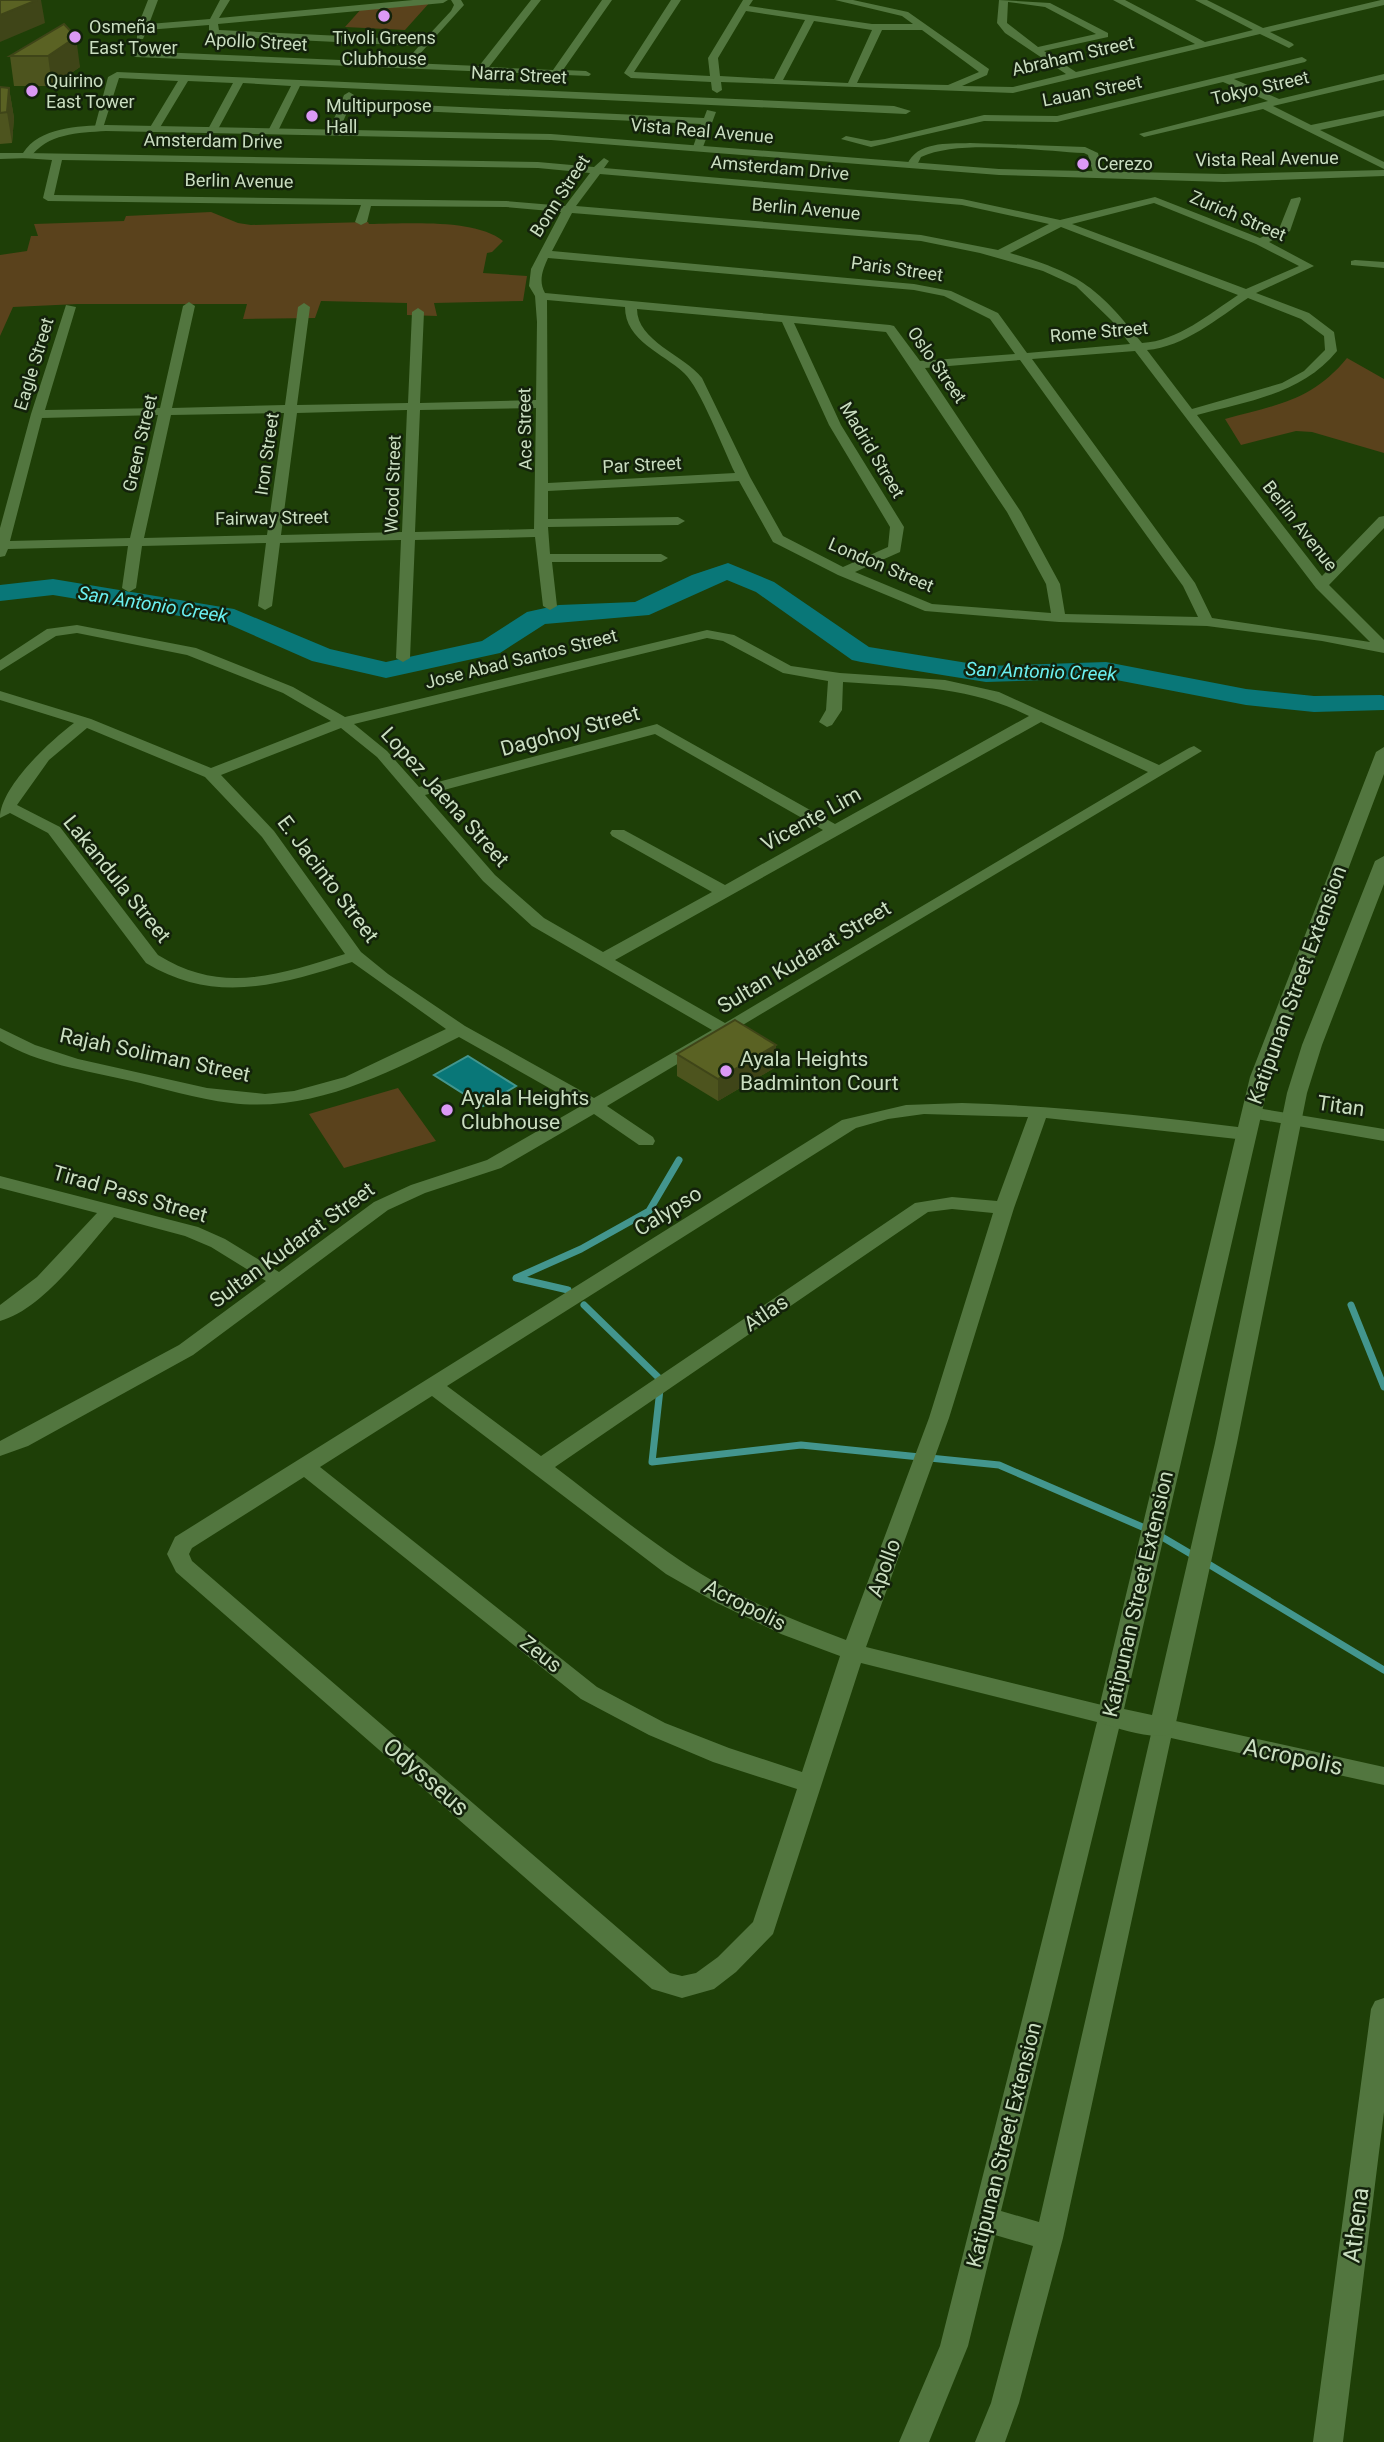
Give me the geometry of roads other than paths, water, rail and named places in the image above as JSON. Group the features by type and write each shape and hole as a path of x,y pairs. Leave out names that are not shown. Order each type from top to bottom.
{"street":[{"path":"98,128 114,76 130,75 142,28 153,0"},
{"path":"225,0 212,21 212,31 220,34 426,43"},
{"path":"142,28 443,0"},
{"path":"407,67 455,12 459,5 456,0"},
{"path":"481,70 536,0"},
{"path":"556,73 607,0"},
{"name":"Abraham Street","path":"676,0 629,73 638,77 1013,90 1383,1"},
{"path":"840,0 897,11 984,69 984,73 945,89"},
{"path":"1004,0 1002,23 1035,50 1072,74"},
{"path":"1010,0 1047,5 1105,35 1035,50"},
{"path":"1118,0 1202,44"},
{"path":"1200,0 1289,45"},
{"path":"1211,5 1222,3"},
{"path":"698,147 719,100 713,58 746,4 810,19 878,28 924,27"},
{"path":"777,82 810,19"},
{"path":"851,86 878,28"},
{"name":"Apollo Street","path":"135,54 586,74"},
{"name":"Lauan Street","path":"846,139 878,143 985,118 1057,119 1301,60"},
{"name":"Narra Street","path":"130,75 719,100 906,111"},
{"path":"154,130 185,78"},
{"path":"1225,79 1278,102"},
{"name":"Tokyo Street","path":"1144,134 1384,79"},
{"path":"212,131 240,80"},
{"path":"719,100 728,96 733,80"},
{"path":"273,131 297,83"},
{"path":"333,133 354,85"},
{"path":"345,105 708,121"},
{"path":"1265,106 1384,166"},
{"path":"1312,128 1384,113"},
{"path":"1371,116 1384,122"},
{"name":"Vista Real Avenue","path":"26,156 30,149 42,140 98,128 551,137 999,172 1224,178 1384,173"},
{"path":"938,131 960,144"},
{"path":"912,165 917,155 960,144 1092,151 1098,174"},
{"path":"0,156 26,156"},
{"name":"Amsterdam Drive","path":"26,156 538,164 962,202 1060,223 1305,316 1330,335 1331,351 1308,374 1286,386 1188,414"},
{"name":"Berlin Avenue","path":"58,156 48,198 228,205 367,202 506,204 921,238 998,255 1045,269 1079,284 1116,318 1321,586 1384,649"},
{"name":"Bonn Street","path":"544,254 568,209 606,158"},
{"path":"1259,243 1284,231 1296,199"},
{"name":"Zurich Street","path":"1060,223 1152,200 1259,243 1307,264 1308,267"},
{"path":"361,222 367,202"},
{"path":"998,255 1060,223"},
{"name":"Ace Street","path":"544,254 537,268 535,286 541,296 541,528 550,606"},
{"name":"Paris Street","path":"544,254 880,282 947,293 994,316 1189,586 1207,622"},
{"path":"1354,263 1384,265"},
{"name":"Rome Street","path":"917,365 1139,349 1179,338 1257,288 1308,267"},
{"name":"Oslo Street","path":"541,296 890,329 917,365 1014,512 1053,584 1059,618"},
{"name":"London Street","path":"631,303 630,316 634,326 687,366 696,378 743,477 778,539 843,572 930,608 1059,618 1207,622 1384,649"},
{"name":"Green Street","path":"129,588 135,541 189,306"},
{"name":"Eagle Street","path":"2,549 37,414 70,307"},
{"name":"Iron Street","path":"265,606 304,307"},
{"name":"Wood Street","path":"403,658 418,312"},
{"name":"Madrid Street","path":"785,317 835,425 897,527 895,549 843,572"},
{"path":"37,414 414,404 541,404"},
{"name":"Par Street","path":"543,487 743,477"},
{"path":"1321,586 1384,520"},
{"name":"Fairway Street","path":"2,549 135,541 408,534 678,521"},
{"path":"545,558 661,558"},
{"name":"Lopez Jaena Street","path":"0,667 52,632 77,629 191,651 288,690 344,722 383,754 489,878 538,922 725,1030"},
{"path":"1339,641 1363,629"},
{"name":"Jose Abad Santos Street","path":"344,722 707,634 727,635 762,660 784,669 836,679"},
{"path":"827,722 834,710 836,679 951,686 994,695 1159,771"},
{"name":"E. Jacinto Street","path":"0,695 86,722 211,774 268,834 355,956 382,978 459,1030 594,1106 646,1141"},
{"name":"Vicente Lim","path":"602,960 1040,716"},
{"path":"4,810 39,762 61,740 86,722"},
{"path":"211,774 344,722"},
{"name":"Dagohoy Street","path":"417,792 657,729 834,830"},
{"name":"Sultan Kudarat Street","path":"0,1449 21,1441 186,1350 381,1206 418,1189 494,1164 1194,751"},
{"name":"Katipunan Street Extension","path":"914,2442 954,2346 987,2220 1110,1716 1260,1077 1384,752"},
{"name":"Lakandula Street","path":"4,810 54,830 152,959 166,970 189,980 222,983 289,977 355,956"},
{"path":"618,833 725,892"},
{"name":"Katipunan Street Extension","path":"989,2442 1006,2403 1049,2238 1226,1444 1292,1122 1312,1045 1384,861"},
{"name":"Rajah Soliman Street","path":"0,1033 21,1047 75,1063 232,1098 262,1100 292,1098 351,1083 459,1030"},
{"name":"Calypso","path":"178,1554 183,1543 849,1124 899,1109 1039,1111 1248,1124"},
{"name":"Apollo","path":"682,1987 705,1983 764,1927 853,1652 939,1418 1004,1208 1039,1111"},
{"name":"Titan","path":"1248,1124 1292,1122 1384,1135"},
{"name":"Tirad Pass Street","path":"0,1182 191,1231 218,1243 280,1281"},
{"name":"Atlas","path":"542,1466 922,1207 936,1203 956,1203 1004,1208"},
{"path":"0,1314 12,1308 57,1268 108,1211"},
{"name":"Acropolis","path":"433,1386 674,1567 723,1596 789,1629 853,1652 1110,1716"},
{"name":"Zeus","path":"304,1466 589,1693 670,1734 721,1755 811,1784"},
{"name":"Odysseus","path":"178,1554 184,1566 661,1981 682,1987"},
{"path":"1110,1716 1162,1727"},
{"name":"Acropolis","path":"1162,1727 1384,1776"},
{"name":"Athena","path":"1328,2442 1384,2008"},
{"path":"987,2220 1049,2238"}],"water":[{"path":"468,1056 516,1086 483,1106 434,1075"}],"waterway":[{"name":"San Antonio Creek","path":"0,593 53,587 234,617 321,655 386,670 491,647 536,618 559,613 640,610 701,580 728,571 765,587 861,654 986,674 1106,670 1246,697 1314,704 1381,703"},
{"path":"568,1290 516,1278 581,1249 649,1211 679,1160"},
{"path":"584,1305 661,1380 652,1462 801,1445 999,1465 1147,1529"},
{"path":"1351,1305 1384,1387"},
{"path":"1157,1534 1196,1557"},
{"path":"1205,1562 1384,1670"}],"place":[{"name":"Tivoli Greens Clubhouse","path":"384,16"},
{"name":"Osmeña East Tower","path":"75,37"},
{"name":"Quirino East Tower","path":"32,91"},
{"name":"Multipurpose Hall","path":"312,116"},
{"name":"Cerezo","path":"1083,164"},
{"name":"Ayala Heights Badminton Court","path":"726,1071"},
{"name":"Ayala Heights Clubhouse","path":"447,1110"}]}
